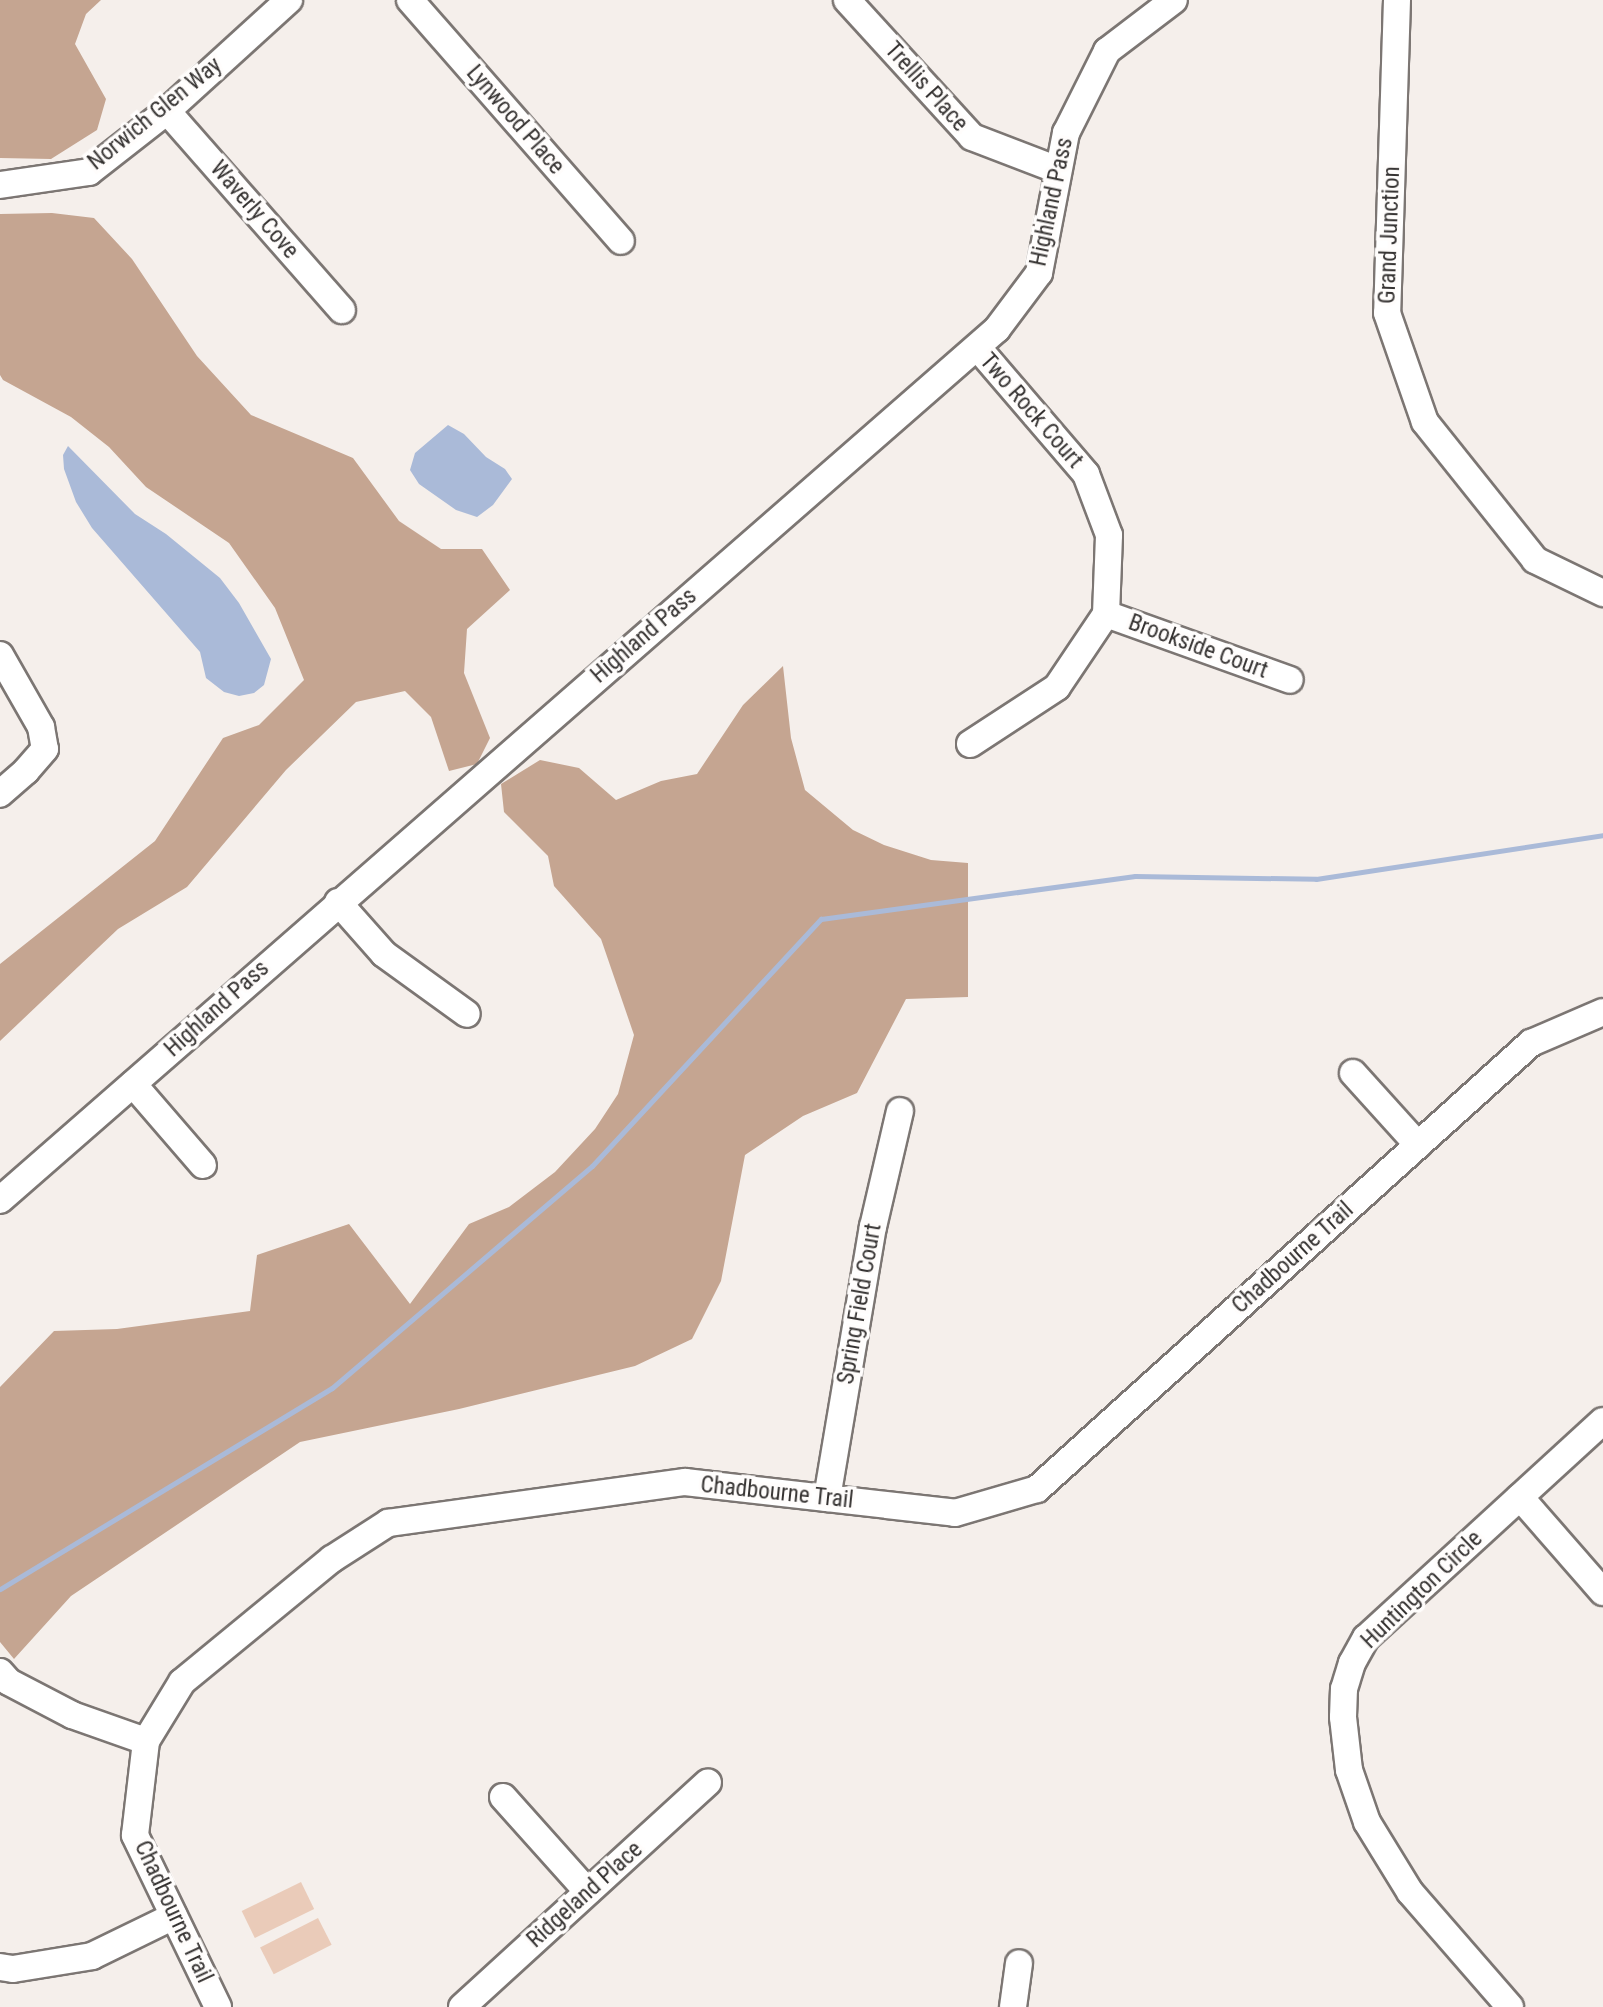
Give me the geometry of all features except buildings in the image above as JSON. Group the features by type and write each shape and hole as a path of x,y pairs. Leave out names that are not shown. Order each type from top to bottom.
{"street":[{"name":"Norwich Glen Way","path":"0,185 89,172 167,111 289,0"},
{"name":"Lynwood Place","path":"410,0 621,241"},
{"name":"Trellis Place","path":"847,0 972,137 1058,170"},
{"name":"Highland Pass","path":"0,1200 997,329 1039,273 1066,133 1107,51 1174,0"},
{"name":"Grand Junction","path":"1396,0 1387,313 1425,422 1535,560 1603,593"},
{"name":"Waverly Cove","path":"167,111 342,310"},
{"name":"Two Rock Court","path":"976,347 1086,474 1109,535 1106,614"},
{"name":"Brookside Court","path":"1106,614 1290,680"},
{"path":"970,744 1057,687 1106,614"},
{"path":"0,655 41,727 45,750 0,794"},
{"path":"338,902 384,954 467,1014"},
{"name":"Chadbourne Trail","path":"218,2007 135,1835 146,1741 182,1682 332,1559 388,1523 685,1482 955,1513 1037,1489 1531,1043 1603,1012"},
{"path":"1353,1073 1418,1145"},
{"path":"133,1084 203,1165"},
{"name":"Spring Field Court","path":"827,1498 873,1227 900,1111"},
{"name":"Huntington Circle","path":"1510,2007 1410,1892 1367,1822 1349,1770 1342,1717 1344,1689 1366,1638 1603,1421"},
{"path":"1520,1497 1603,1592"},
{"path":"0,1672 9,1682 72,1715 146,1741"},
{"name":"Ridgeland Place","path":"462,2007 709,1782"},
{"path":"503,1797 588,1892"},
{"path":"0,1967 13,1969 92,1956 174,1916"},
{"path":"1013,2007 1019,1963"}],"shaded area":[{"path":"0,0 101,0 86,14 75,44 106,99 97,130 51,159 0,158"},
{"path":"52,213 94,218 132,259 197,356 251,415 353,458 399,521 441,549 482,549 510,590 467,629 464,673 490,738 477,764 449,771 431,717 405,691 356,702 286,770 187,887 118,929 0,1041 0,964 155,841 223,738 259,725 304,680 275,608 229,543 146,487 109,447 71,417 3,380 0,375 0,214"},
{"path":"783,666 791,738 805,790 853,830 884,845 931,860 968,863 968,997 906,999 857,1093 803,1116 745,1155 721,1281 692,1339 635,1366 459,1409 300,1442 71,1596 14,1659 0,1642 0,1387 54,1331 117,1329 250,1311 257,1255 349,1224 410,1304 469,1224 509,1207 555,1172 595,1129 618,1094 634,1035 601,939 554,886 548,856 504,812 501,784 540,760 579,768 616,800 661,781 697,774 743,705"},
{"path":"301,1882 314,1909 255,1938 242,1911"},
{"path":"318,1918 332,1945 274,1974 260,1948"}],"water":[{"path":"448,425 464,434 486,457 505,469 512,479 493,505 477,517 456,510 419,484 410,470 415,453"},
{"path":"68,446 135,514 166,534 220,578 239,603 271,659 264,685 254,693 239,696 224,692 206,678 200,652 92,528 76,502 64,469 63,455"}],"waterway":[{"path":"0,1589 332,1388 592,1166 821,919 1135,876 1316,879 1603,835"}]}
